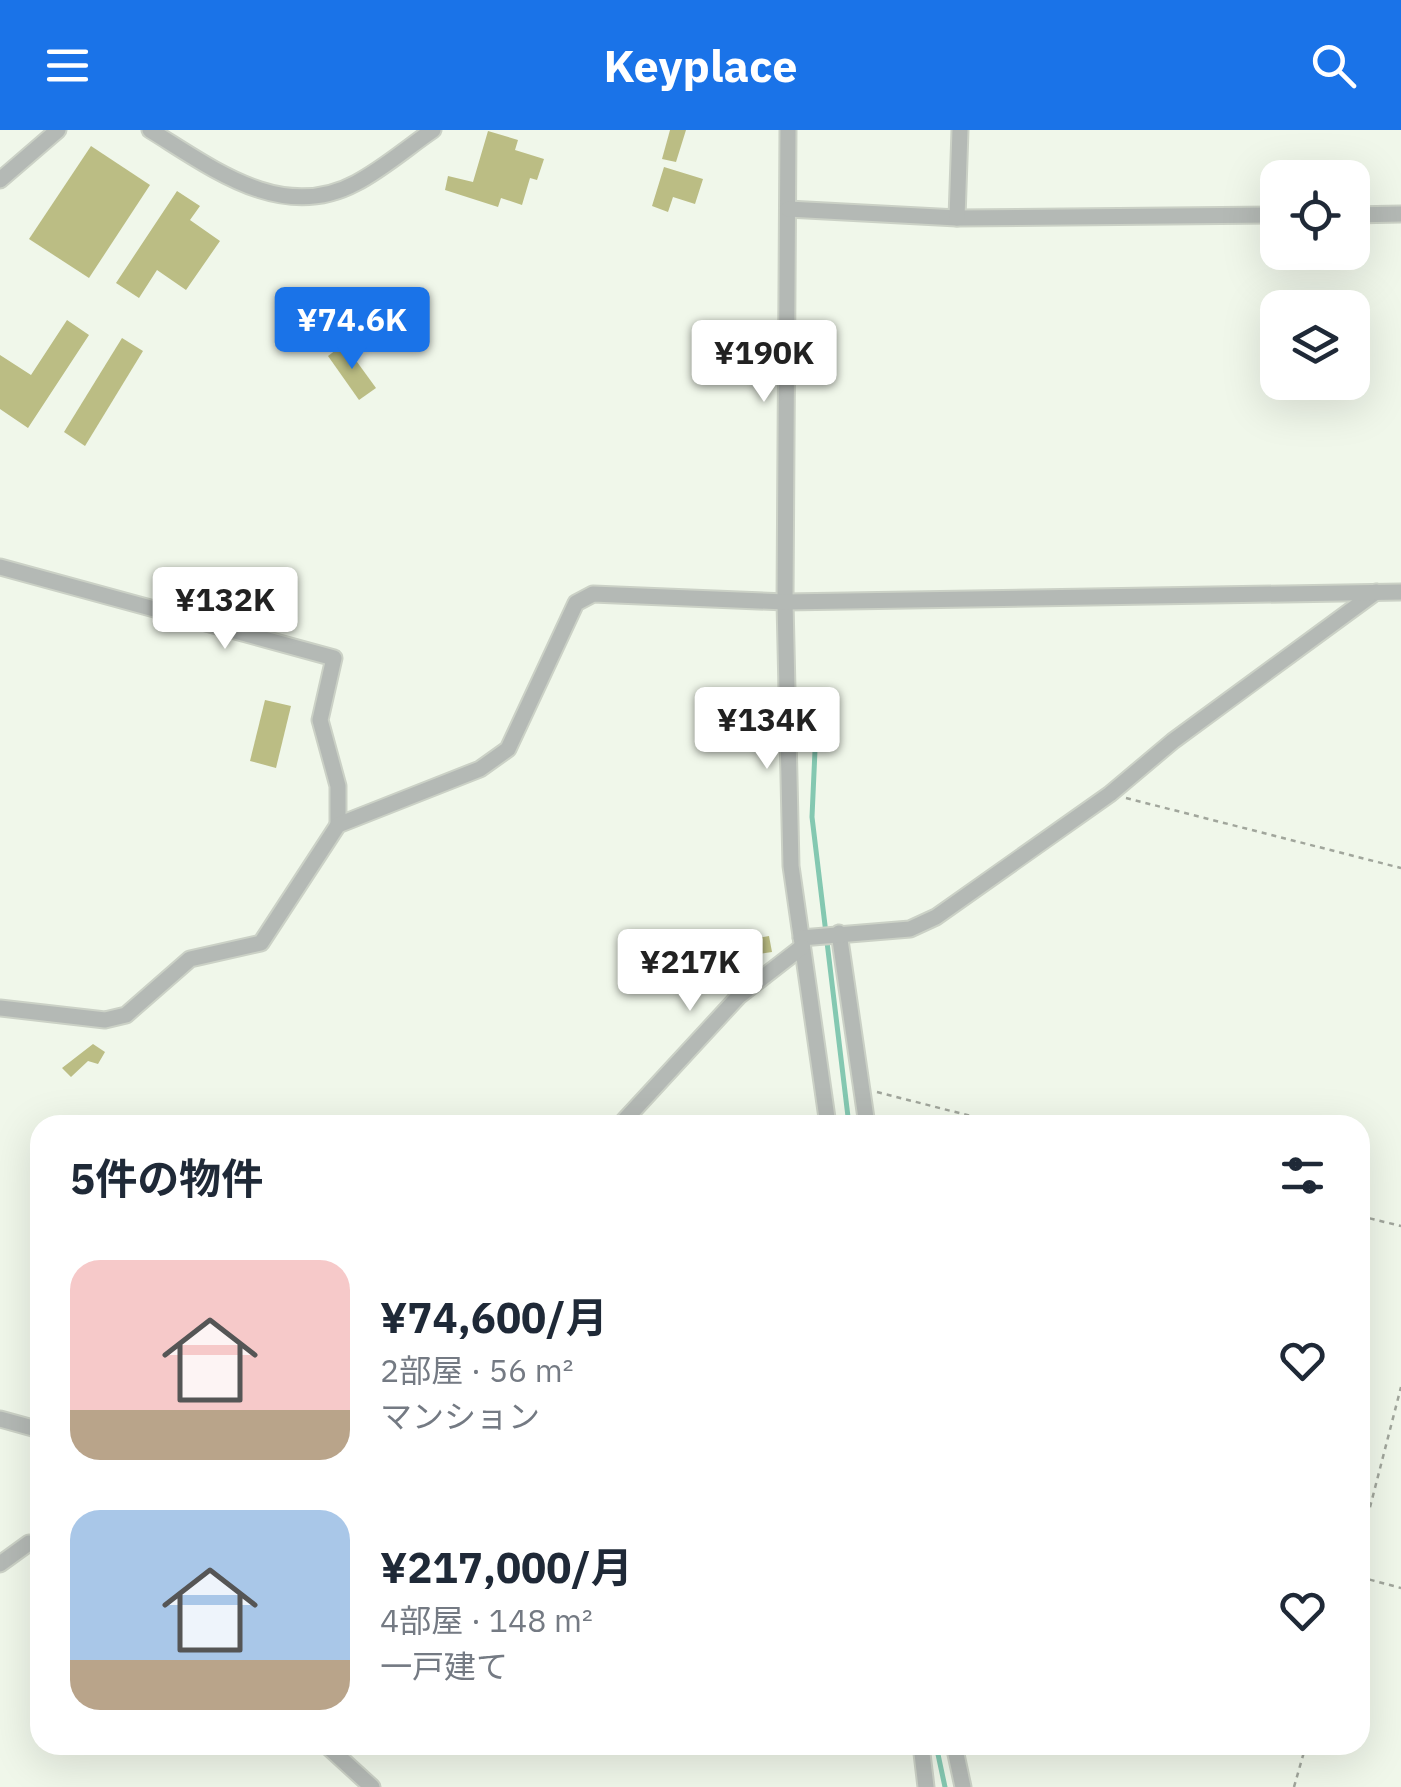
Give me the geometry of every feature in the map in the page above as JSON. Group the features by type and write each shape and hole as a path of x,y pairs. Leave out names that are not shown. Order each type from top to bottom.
{"street":[{"path":"0,180 58,130"},
{"path":"150,130 228,178 272,195 296,199 323,196 356,183 433,130"},
{"path":"788,130 786,602 791,866 805,940 827,1115"},
{"path":"957,218 960,130"},
{"path":"788,209 957,218 1260,215"},
{"path":"1370,214 1401,214"},
{"path":"0,567 334,658 320,720 338,786 338,825 261,943 190,959 126,1015 105,1020 0,1008"},
{"path":"629,1115 740,996 805,940 910,929 936,917 1110,794 1173,741 1376,592"},
{"path":"338,825 480,769 508,749 576,603 593,594 786,602 1401,592"},
{"path":"835,934 866,1115"},
{"path":"0,1419 30,1427"},
{"path":"0,1564 30,1543"},
{"path":"337,1755 372,1787"},
{"path":"922,1755 926,1787"},
{"path":"956,1755 963,1787"}],"path":[{"path":"1110,794 1401,868"},
{"path":"862,1088 967,1115"},
{"path":"1370,1218 1401,1226"},
{"path":"1370,1507 1401,1386"},
{"path":"1370,1580 1401,1588"},
{"path":"1294,1787 1303,1755"}],"building":[{"path":"670,130 686,130 676,162 662,159"},
{"path":"488,131 518,140 515,150 544,159 537,180 530,178 522,205 501,198 498,207 445,190 448,176 473,182"},
{"path":"91,146 150,185 89,278 29,239"},
{"path":"664,167 703,179 695,204 673,197 668,212 652,206"},
{"path":"177,191 200,206 190,220 220,241 186,290 157,270 139,298 116,283"},
{"path":"67,320 89,335 28,428 0,409 0,355 31,375"},
{"path":"122,338 143,351 85,446 64,432"},
{"path":"344,344 376,388 359,400 328,356"},
{"path":"265,700 291,706 276,768 250,761"},
{"path":"769,936 772,952 759,954 760,960 740,958 737,942"},
{"path":"93,1044 105,1052 98,1064 88,1061 71,1077 62,1068"}],"waterway":[{"path":"816,728 812,817 848,1115"},
{"path":"938,1755 945,1787"}]}
